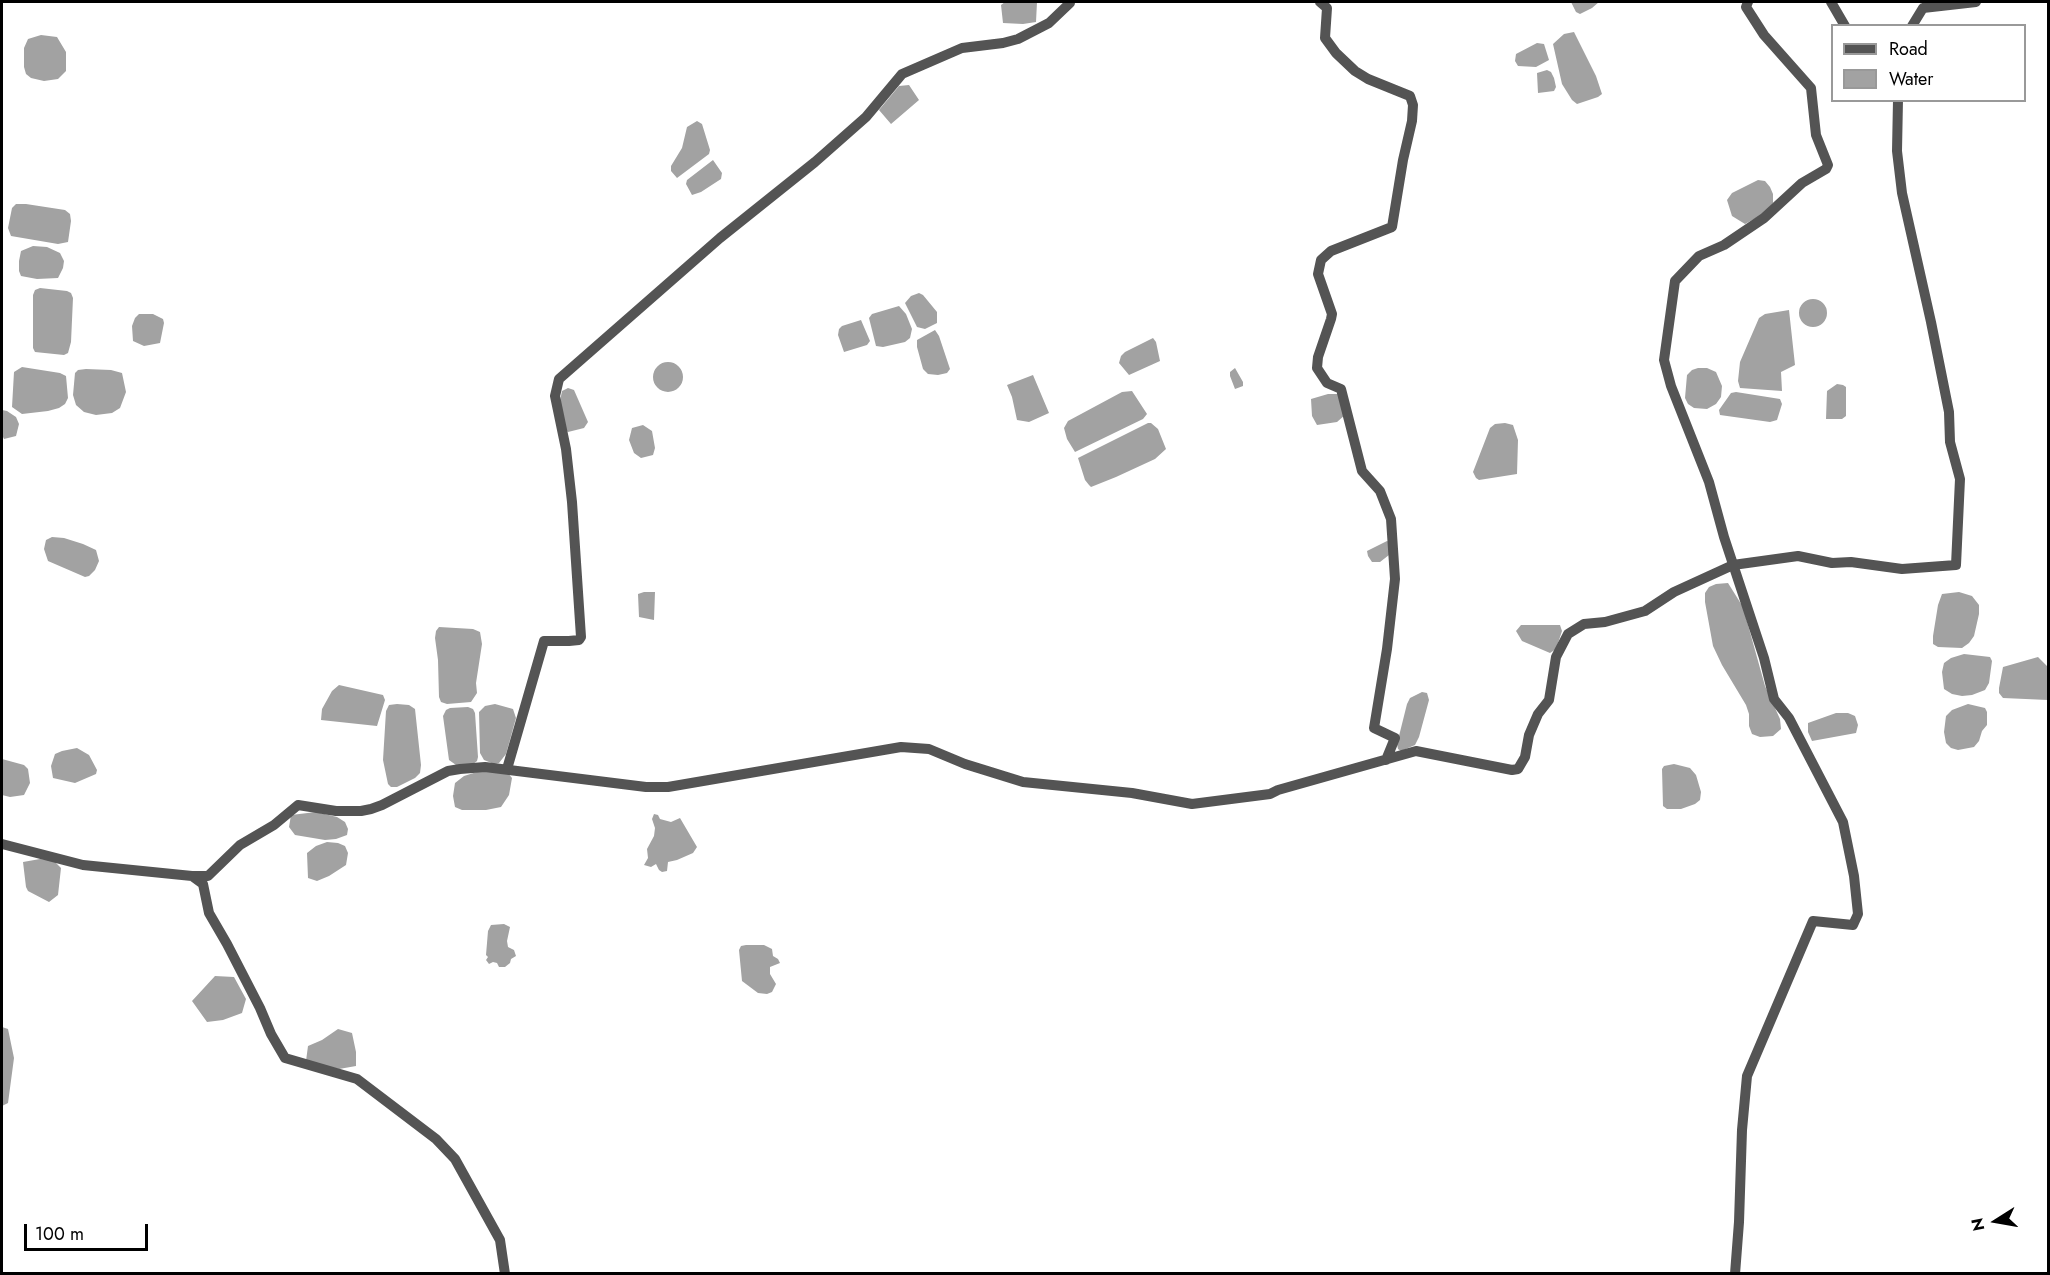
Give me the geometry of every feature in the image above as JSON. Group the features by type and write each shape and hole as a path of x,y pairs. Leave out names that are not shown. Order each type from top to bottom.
{"street":[{"path":"507,769 544,641 569,642 582,637 568,459 555,396 559,379 720,238 815,162 866,117 902,74 962,48 1018,39 1049,23 1069,2"},
{"path":"1320,2 1327,8 1325,38 1336,53 1368,79 1410,96 1413,105 1392,227 1331,251 1321,260 1318,274 1332,314 1318,357 1317,368 1327,383 1341,389 1362,471 1380,491 1391,519 1395,579 1387,649 1374,728 1395,738 1386,760"},
{"path":"1831,2 1844,24"},
{"path":"1913,24 1923,8 1976,2"},
{"path":"1735,1274 1747,1076 1813,921 1853,926 1858,914 1854,876 1843,822 1789,718 1774,699 1764,658 1733,565 1709,482 1671,386 1664,360 1676,281 1699,256 1724,245 1764,218 1802,183 1826,169 1828,165 1816,135 1810,88 1770,42 1745,4"},
{"path":"2,844 83,865 208,876 247,839 274,825 298,805 336,811 361,811 382,806 448,771 485,767 646,787 668,787 901,747 929,749 965,764 1023,782 1132,793 1192,804 1270,794 1416,751 1512,770 1518,769 1525,757 1528,735 1538,714 1549,700 1556,657 1568,634 1584,624 1605,622 1645,611 1674,592 1733,565 1798,556 1832,563 1851,562 1902,569 1956,565 1960,479 1950,442 1949,412 1931,322 1902,193 1897,151 1898,102"},
{"path":"192,876 203,884 210,913 285,1058 357,1079 436,1138 455,1159 500,1240 505,1274"}],"water":[{"path":"1005,2 1037,2 1036,22 1003,23 1001,5"},
{"path":"1571,2 1599,2 1580,14 1576,12"},
{"path":"1574,32 1596,76 1602,94 1577,104 1562,84 1553,44 1564,34"},
{"path":"41,35 57,37 66,52 66,71 58,79 44,81 31,78 26,74 24,48 28,39"},
{"path":"1537,43 1544,44 1549,60 1536,67 1518,66 1515,61 1516,54"},
{"path":"1547,70 1551,72 1556,87 1554,91 1538,93 1537,73"},
{"path":"909,85 919,100 891,124 879,110 899,86"},
{"path":"697,121 702,124 710,150 709,154 677,178 671,171 671,166 682,148 687,127"},
{"path":"713,160 722,173 721,179 692,195 686,184 687,180"},
{"path":"1758,180 1765,181 1770,187 1773,203 1763,214 1745,224 1732,216 1727,200 1732,193"},
{"path":"16,204 65,210 70,214 71,221 68,242 58,244 11,236 8,228 12,208"},
{"path":"33,246 47,247 60,253 64,261 58,278 37,279 21,276 19,261 21,251"},
{"path":"40,288 67,291 73,298 71,342 68,353 64,355 35,352 33,348 33,295 35,290"},
{"path":"919,293 937,312 937,323 925,329 917,327 905,303 911,296"},
{"path":"1813,299 1823,303 1827,313 1823,323 1813,327 1803,323 1799,313 1803,303"},
{"path":"899,306 906,314 912,329 910,338 905,342 883,347 876,346 869,318 872,314"},
{"path":"1789,310 1795,365 1781,372 1782,391 1740,388 1738,381 1740,362 1759,318 1765,314"},
{"path":"139,314 153,314 163,319 160,343 144,346 133,341 132,326"},
{"path":"861,320 870,341 867,345 844,352 838,335 839,329"},
{"path":"935,330 950,369 947,373 938,375 928,374 923,369 917,347 917,340"},
{"path":"1153,338 1160,361 1129,375 1119,363 1121,356"},
{"path":"668,362 679,366 683,377 679,388 668,392 657,388 653,377 657,366"},
{"path":"22,367 66,376 68,398 65,404 48,411 22,414 12,407 14,372"},
{"path":"1235,368 1243,386 1235,389 1230,372"},
{"path":"1698,368 1707,368 1716,372 1722,386 1721,397 1716,404 1707,409 1694,408 1685,398 1687,375"},
{"path":"86,369 122,373 126,392 120,408 112,413 96,415 84,412 76,405 73,395 75,373"},
{"path":"1033,375 1049,413 1029,422 1017,420 1007,385"},
{"path":"1837,384 1846,387 1846,416 1842,419 1826,419 1827,391"},
{"path":"568,388 574,390 588,422 584,428 568,432 565,430 560,401 562,391"},
{"path":"1132,391 1147,414 1143,419 1075,452 1067,439 1064,428 1068,421 1122,392"},
{"path":"1731,393 1780,399 1782,404 1777,420 1770,422 1720,415 1719,410"},
{"path":"1328,394 1339,394 1345,415 1337,422 1317,425 1312,416 1311,399"},
{"path":"2,410 16,417 19,424 16,436 4,439"},
{"path":"1148,423 1158,429 1166,449 1155,459 1091,487 1085,480 1078,458"},
{"path":"1495,424 1513,425 1518,440 1517,474 1479,480 1473,472 1490,428"},
{"path":"643,425 652,431 655,448 653,455 641,458 634,453 629,440 632,428"},
{"path":"52,537 64,538 96,550 99,561 95,570 85,577 48,561 44,549 46,540"},
{"path":"1387,541 1390,542 1389,555 1380,562 1372,562 1367,551"},
{"path":"1728,583 1743,607 1765,686 1780,719 1781,729 1773,736 1760,737 1752,734 1746,705 1713,646 1705,593 1709,587"},
{"path":"655,592 654,620 639,617 638,594"},
{"path":"1959,592 1972,596 1979,605 1974,636 1962,648 1938,647 1933,644 1933,636 1942,594"},
{"path":"1521,625 1560,625 1562,631 1556,649 1550,653 1522,641 1516,631"},
{"path":"439,627 473,629 480,632 482,644 476,683 477,693 471,702 447,704 441,702 435,638"},
{"path":"1964,654 1990,657 1992,661 1989,683 1985,690 1962,696 1944,689 1942,672 1944,663"},
{"path":"2038,657 2048,667 2048,700 2003,698 1999,693 1999,688 2003,667"},
{"path":"339,685 383,695 385,700 377,726 321,720 322,709 332,691"},
{"path":"1422,692 1427,693 1429,700 1419,737 1415,745 1401,751 1397,744 1407,704 1410,698"},
{"path":"495,704 513,709 516,718 506,754 499,763 494,764 484,760 480,753 479,712 485,706"},
{"path":"1968,704 1985,708 1987,725 1974,747 1958,750 1951,748 1946,743 1944,732 1946,716 1952,710"},
{"path":"389,705 409,705 415,709 421,765 420,773 415,778 397,787 391,787 388,784 383,760 386,711"},
{"path":"468,707 475,713 478,757 473,764 456,765 449,760 443,716 450,708"},
{"path":"1836,713 1848,713 1855,716 1858,725 1856,733 1812,741 1808,732 1808,723"},
{"path":"77,748 89,755 97,770 96,774 75,783 53,778 51,766 55,754"},
{"path":"2,759 24,765 28,769 30,783 24,795 10,797 2,795"},
{"path":"1674,764 1690,768 1696,775 1701,792 1700,800 1681,809 1667,809 1663,806 1662,769 1664,766"},
{"path":"480,771 507,772 512,778 509,795 501,807 486,810 462,810 455,807 453,796 455,783 464,776"},
{"path":"316,812 337,817 345,822 348,829 347,835 325,840 295,835 289,827 291,815"},
{"path":"654,814 660,819 671,822 680,818 697,847 693,853 668,862 667,871 662,872 656,864 651,867 644,865 648,858 647,849 654,836 655,828 652,819"},
{"path":"327,842 345,846 348,853 346,865 317,881 308,878 307,853"},
{"path":"40,859 53,860 61,868 58,895 49,902 28,891 26,887 23,862"},
{"path":"504,924 510,927 508,947 514,950 516,956 505,967 499,967 497,963 489,964 486,960 488,931 491,925"},
{"path":"764,945 772,949 773,956 778,959 780,963 770,967 770,974 776,984 772,992 758,993 742,981 739,950 741,946"},
{"path":"215,976 234,977 246,999 242,1013 223,1020 207,1022 192,1001"},
{"path":"2,1027 8,1029 14,1058 8,1103 2,1106"},
{"path":"338,1029 352,1033 356,1066 339,1069 306,1061 308,1046"}]}
